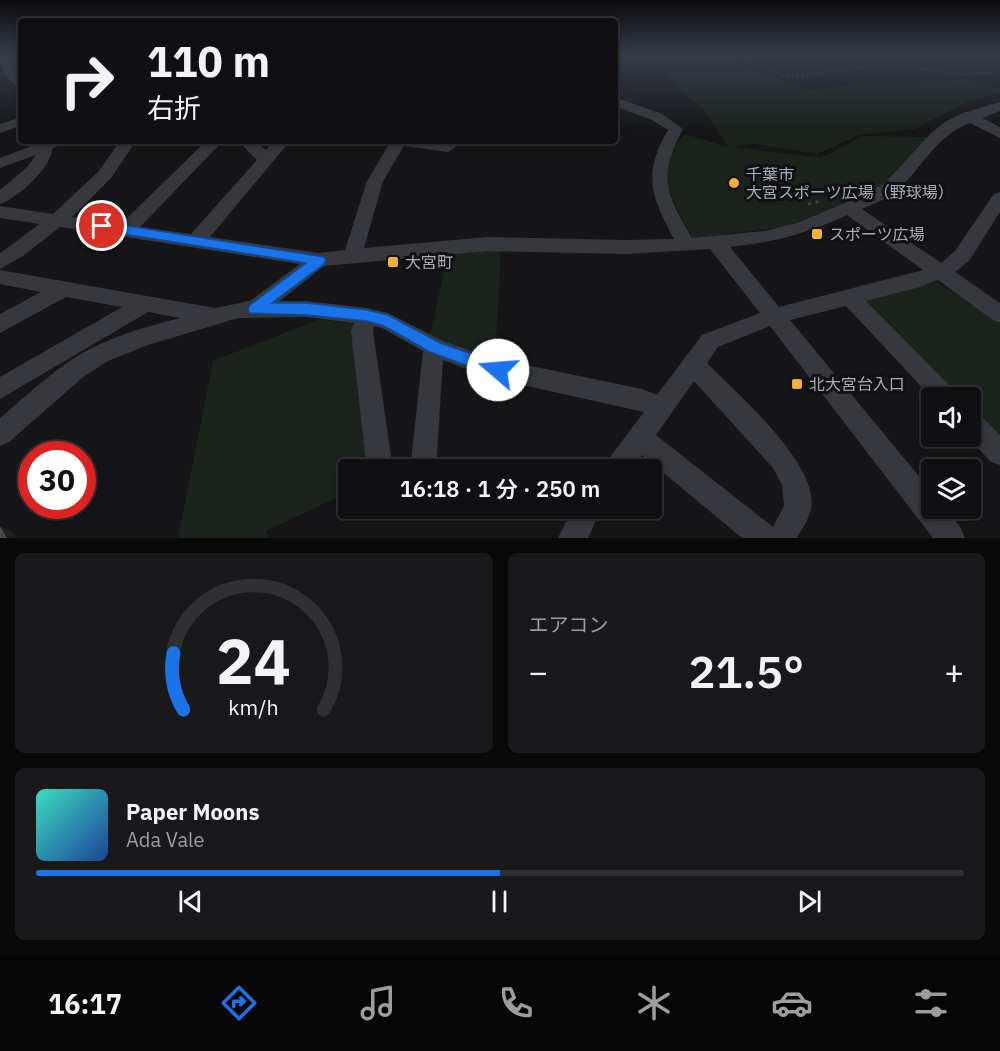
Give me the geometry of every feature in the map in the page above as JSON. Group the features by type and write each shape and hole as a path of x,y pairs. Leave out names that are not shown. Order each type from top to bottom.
{"street":[{"path":"618,102 657,117 676,129 664,148 658,165 662,199 687,245"},
{"path":"0,212 319,260 488,244 626,247 687,245 765,237 802,228 850,209 892,186 936,136 950,125 968,116 1000,106"},
{"path":"968,116 1000,133"},
{"path":"0,129 18,122"},
{"path":"0,163 51,144"},
{"path":"0,198 42,160 51,144"},
{"path":"0,262 56,220 96,183 126,144"},
{"path":"126,230 212,144"},
{"path":"249,144 267,160"},
{"path":"196,241 280,144"},
{"path":"352,258 375,181 397,144"},
{"path":"424,144 448,147"},
{"path":"624,459 710,341 733,330 775,317 920,280 939,273 962,256 1000,198"},
{"path":"850,209 1000,314"},
{"path":"715,242 951,538"},
{"path":"255,309 319,260"},
{"path":"0,277 216,316"},
{"path":"0,324 65,288"},
{"path":"850,297 936,387"},
{"path":"0,389 146,303"},
{"path":"0,434 87,361 143,337 216,316 255,309 306,309 367,316 388,321 435,347 491,368 642,400 660,408"},
{"path":"367,316 362,331 379,459"},
{"path":"424,459 432,358 435,347"},
{"path":"693,364 782,459 795,483 798,508 782,538"},
{"path":"981,433 1000,453"},
{"path":"639,437 764,538"},
{"path":"572,538 583,519"}],"path":[{"path":"808,204 821,201"}],"shaded area":[{"path":"670,80 784,80 811,90 851,85 973,80 1000,89 1000,93 966,102 915,129 859,135 817,154 752,144 731,147 821,158 862,136 928,137 903,169 869,194 785,227 693,238 674,203 667,183 665,166 673,149 685,134 728,147 704,110"},
{"path":"501,247 495,365 429,340 449,249"},
{"path":"936,282 1000,319 1000,447 981,427 981,387 944,387 866,301"},
{"path":"320,319 364,326 376,459 338,459 338,497 266,531 269,538 178,538 213,361"}],"building":[{"path":"0,528 6,538 0,538"}],"place":[{"name":"千葉市 大宮スポーツ広場（野球場）","path":"734,183"},
{"name":"スポーツ広場","path":"817,234"},
{"name":"大宮町","path":"393,262"},
{"name":"北大宮台入口","path":"797,384"}],"route":[{"path":"102,226 319,260 255,309 306,309 367,316 388,321 435,347 498,370"}]}
